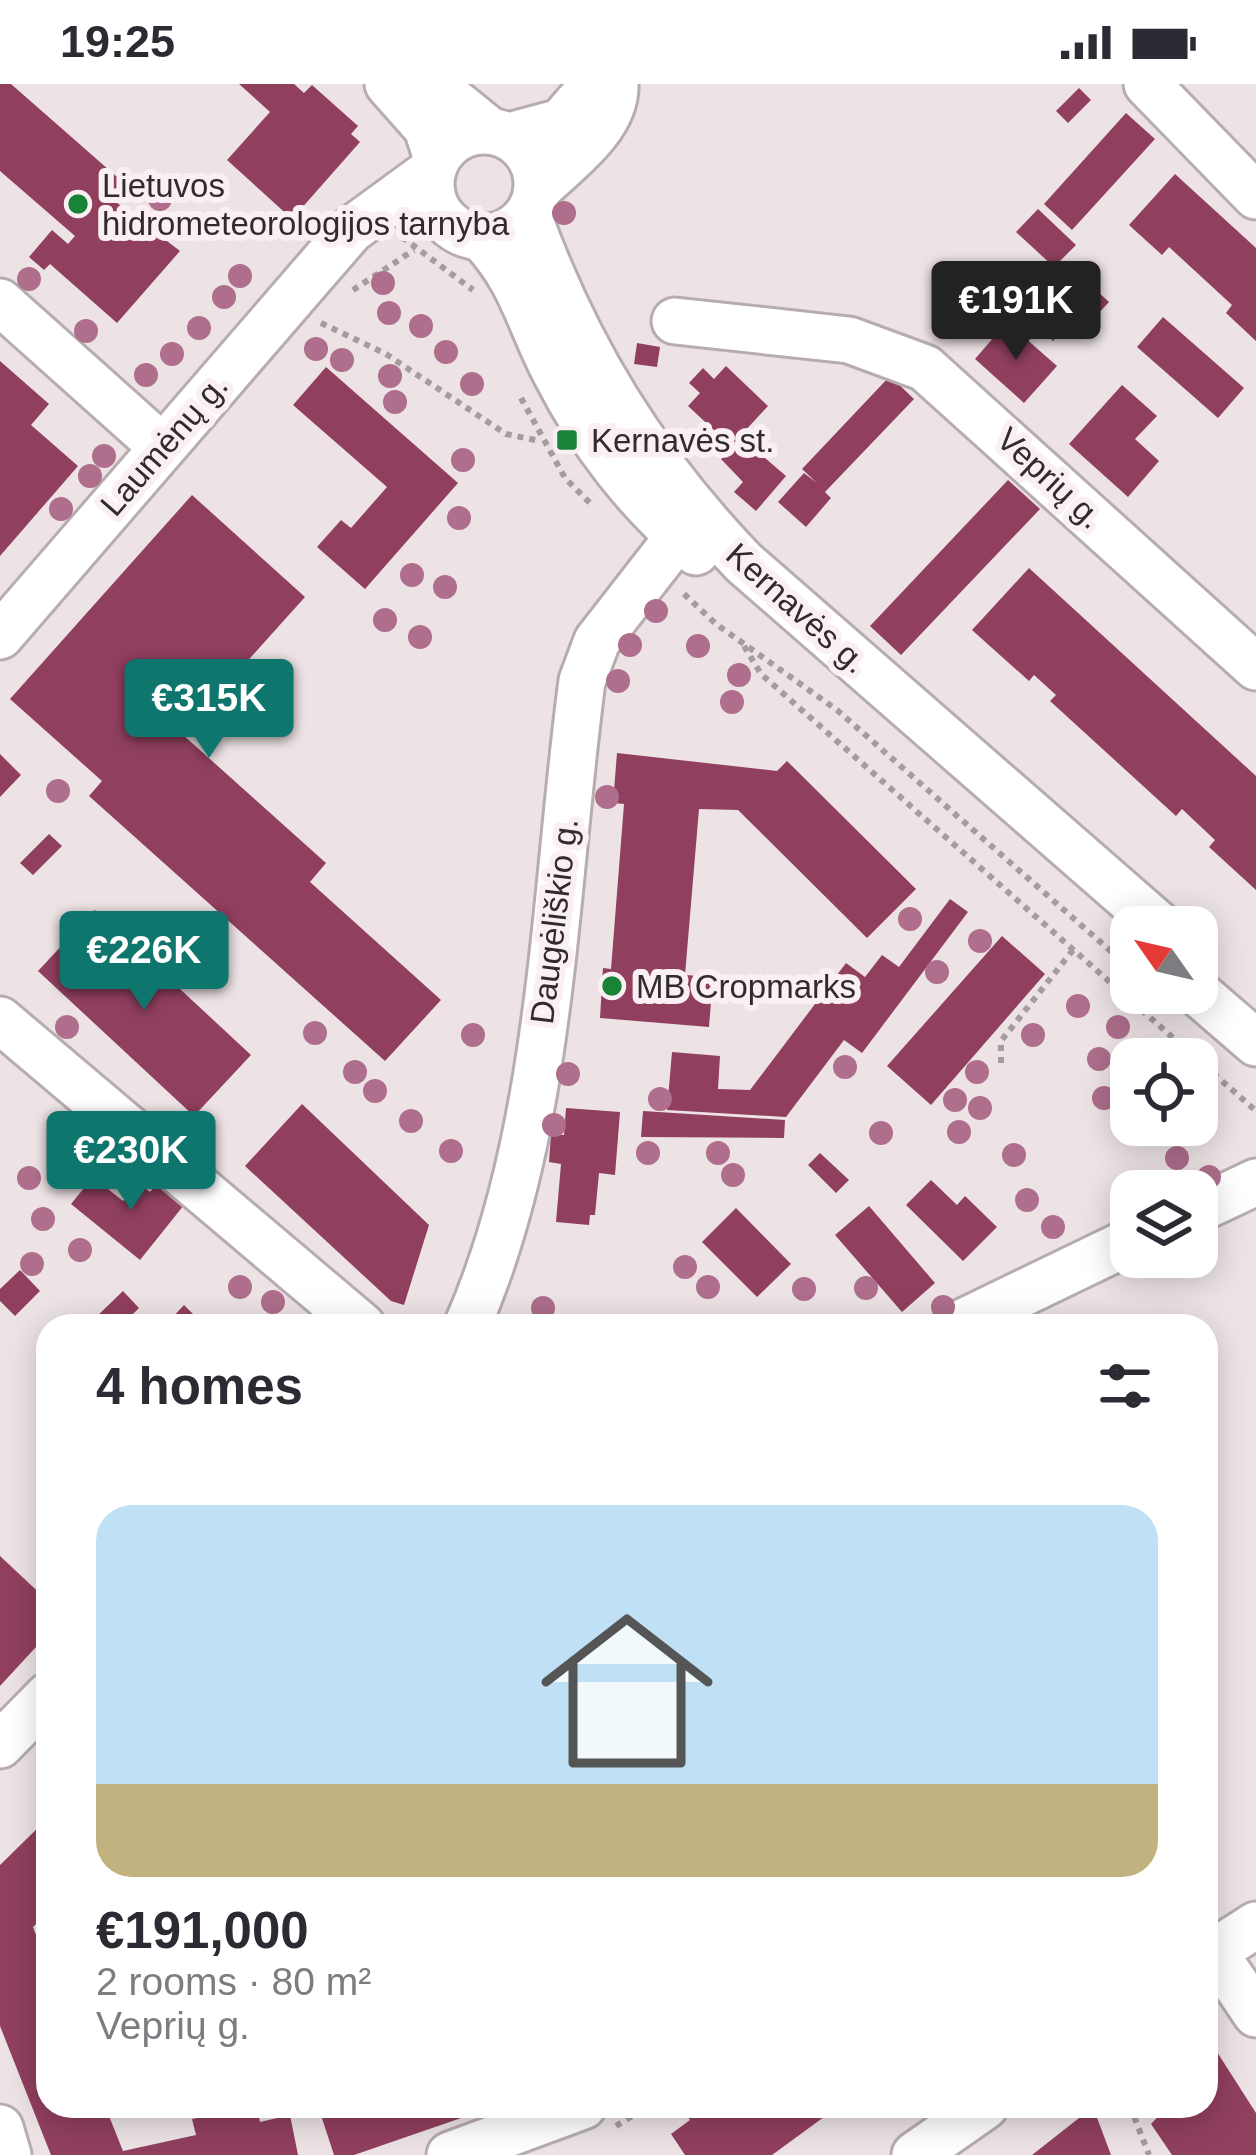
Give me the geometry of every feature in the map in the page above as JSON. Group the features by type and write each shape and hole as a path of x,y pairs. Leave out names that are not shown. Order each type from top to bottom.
{"street":[{"name":"Kernavės g.","path":"388,84 427,128 435,165 434,200 518,281 552,368 596,446 679,537 1110,916"},
{"name":"Kernavės g.","path":"432,84 531,158 532,202 594,371 683,499 744,563 1137,906"},
{"path":"435,165 459,137 561,122 594,84"},
{"path":"332,258 365,251 415,228 507,232 607,117 615,84"},
{"path":"1147,84 1256,196"},
{"name":"Laumėnų g.","path":"0,636 161,446 332,258 351,230 435,165"},
{"path":"0,302 161,446"},
{"name":"Veprių g.","path":"675,321 849,340 890,350 925,368 1256,667"},
{"name":"Daugėliškio g.","path":"471,1314 519,1161 540,1036 583,681 597,641 679,537"},
{"path":"1218,977 1256,1010"},
{"path":"1218,1010 1256,1043"},
{"path":"0,1020 348,1314"},
{"path":"1218,1200 1256,1182"},
{"path":"980,1314 1110,1251"},
{"path":"0,1745 36,1708"},
{"path":"1218,1949 1256,1925"},
{"path":"1218,1964 1256,2014"},
{"path":"450,2155 551,2118"},
{"path":"914,2155 968,2118"},
{"path":"0,2128 8,2155"}],"path":[{"path":"318,321 386,355 506,434 541,441"},
{"path":"1110,950 837,710 742,643 761,674 1256,1111"},
{"path":"1001,1063 1000,1041 1073,950"},
{"path":"1135,2118 1149,2155"}],"building":[{"name":"Lietuvos hidrometeorologijos tarnyba","path":"0,84 11,84 125,184 112,199 180,251 117,323 50,264 44,270 29,257 52,230 68,244 75,236 0,171"},
{"path":"239,84 294,84 304,93 312,85 358,126 351,134 360,142 292,219 227,160 270,112"},
{"path":"1079,88 1091,100 1068,123 1056,111"},
{"path":"1126,113 1155,139 1072,230 1044,204"},
{"path":"1175,174 1256,248 1256,341 1226,313 1232,305 1169,247 1162,255 1129,225"},
{"path":"1038,209 1076,245 1054,267 1016,232"},
{"path":"1061,279 1086,303 1097,291 1109,302 1078,335 1068,325 1053,341 1036,324 1050,307 1041,299"},
{"path":"1163,317 1244,388 1218,418 1137,347"},
{"path":"1007,322 1057,366 1024,403 975,359"},
{"path":"637,343 660,347 657,367 634,364"},
{"path":"0,361 49,404 31,425 78,466 0,556"},
{"path":"726,366 768,406 731,446 688,406 700,393 689,383 703,368 714,379"},
{"path":"326,367 458,483 365,589 317,547 341,520 351,528 387,487 293,405"},
{"path":"890,376 914,399 825,492 831,498 806,527 778,502 804,473 817,483 802,469"},
{"path":"1122,385 1157,416 1135,439 1159,461 1128,497 1069,444"},
{"path":"745,441 786,476 756,511 734,492 743,482 721,459"},
{"path":"1008,480 1040,509 901,655 870,626"},
{"path":"192,495 305,597 182,734 326,863 310,882 441,1000 385,1061 89,796 102,781 10,699"},
{"path":"1029,568 1256,776 1256,890 1209,847 1215,840 1182,809 1176,816 1050,701 1056,695 1034,675 1029,681 972,630"},
{"path":"617,753 777,771 787,761 916,889 867,938 738,810 699,809 685,975 713,977 709,1027 600,1018 603,968 611,969 624,804 613,803"},
{"path":"0,754 21,775 0,797"},
{"path":"49,834 62,846 33,875 20,863"},
{"path":"950,899 968,912 862,1053 844,1040 786,1117 667,1110 672,1052 720,1056 718,1089 750,1090 846,963 865,977 882,955 899,967"},
{"path":"95,910 251,1055 194,1116 38,971"},
{"path":"1002,936 1045,974 931,1105 887,1066"},
{"path":"302,1104 429,1225 404,1305 391,1301 245,1166"},
{"path":"566,1108 620,1112 615,1175 599,1173 595,1215 590,1215 589,1225 556,1222 561,1164 549,1162 551,1134 564,1135"},
{"path":"643,1111 785,1120 784,1138 641,1137"},
{"path":"820,1153 849,1180 836,1193 808,1165"},
{"path":"93,1177 123,1201 137,1182 150,1192 161,1179 188,1200 140,1260 71,1204"},
{"path":"931,1180 957,1205 965,1196 997,1227 963,1261 906,1205"},
{"path":"869,1206 935,1283 902,1312 835,1235"},
{"path":"736,1208 791,1264 757,1297 702,1242"},
{"path":"20,1270 40,1291 15,1316 0,1301 0,1289"},
{"path":"123,1291 139,1308 133,1314 99,1314"},
{"path":"0,1556 36,1590 36,1647 0,1686"},
{"path":"36,1830 36,2117 0,2026 0,1865"},
{"path":"1218,2054 1256,2113 1256,2155 1172,2155 1151,2124 1157,2118 1218,2118"},
{"path":"36,2118 110,2118 123,2151 196,2135 192,2119 197,2118 259,2118 260,2122 291,2118 298,2155 51,2155"},
{"path":"322,2118 461,2118 354,2155 334,2155"},
{"path":"823,2118 772,2155 685,2155 671,2134 690,2120"},
{"path":"1079,2118 1097,2118 1111,2155 1032,2155"}],"place":[{"name":"Lietuvos hidrometeorologijos tarnyba","path":"78,204"},
{"name":"Kernavės st.","path":"567,440"},
{"name":"MB Cropmarks","path":"612,986"}]}
